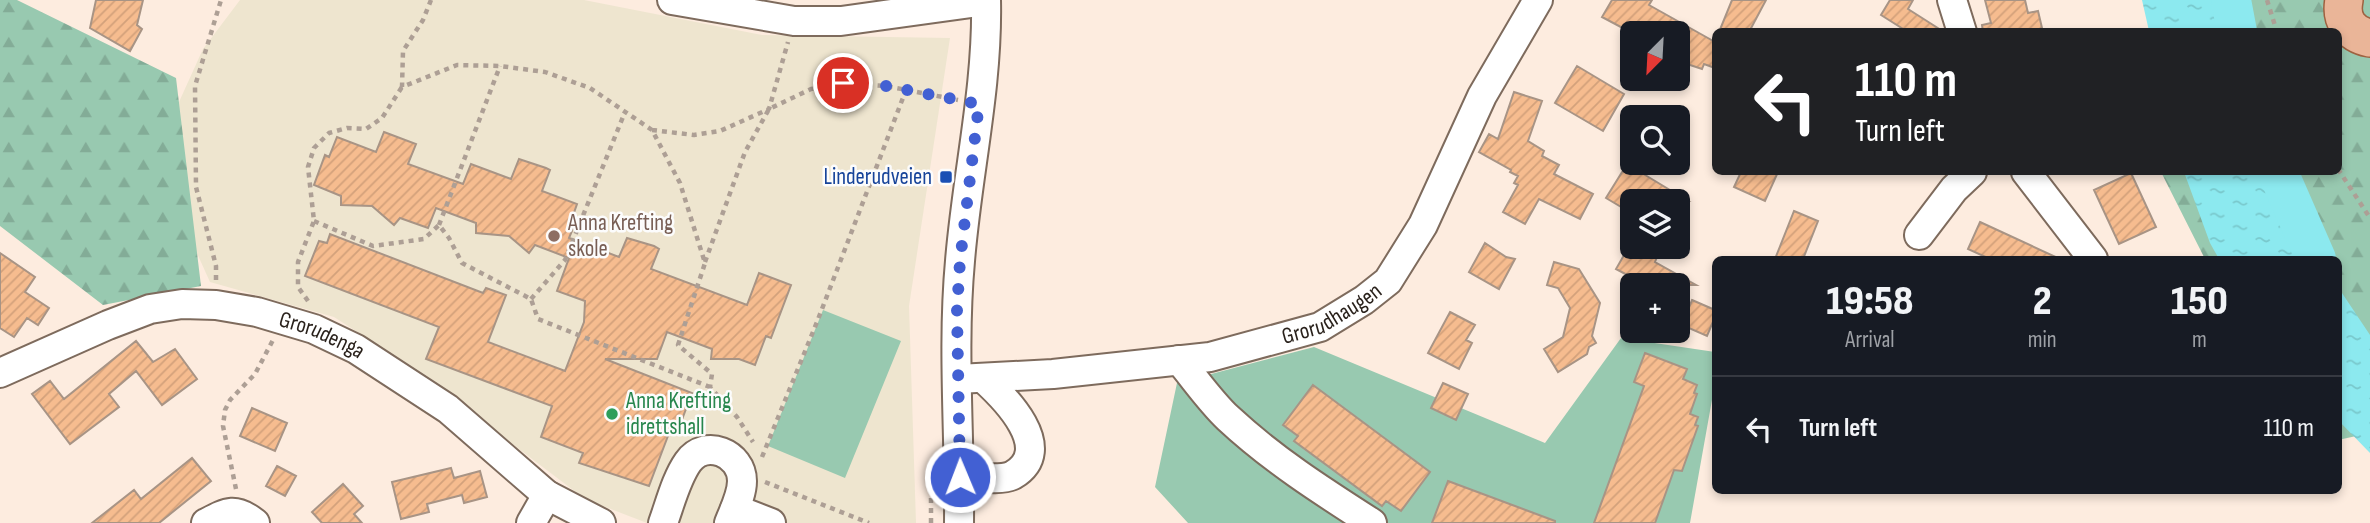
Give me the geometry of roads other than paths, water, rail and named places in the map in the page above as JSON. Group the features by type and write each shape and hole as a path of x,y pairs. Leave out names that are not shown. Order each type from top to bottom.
{"main road":[{"path":"2344,0 2345,22 2366,43"}],"street":[{"path":"671,0 763,8 794,21 841,21 986,1 986,41 960,261 957,310 970,378 960,477 959,523"},
{"name":"Grorudhaugen","path":"970,378 1053,374 1210,357 1320,327 1364,300 1388,281 1423,225 1482,96 1538,0"},
{"path":"1952,0 1961,28"},
{"path":"1919,235 1954,189 1969,175"},
{"path":"2028,175 2091,256"},
{"name":"Grorudenga","path":"0,373 150,309 182,304 216,305 287,319 356,349 448,409 547,495 601,523"},
{"path":"1179,360 1226,416 1261,447 1311,484 1372,523"},
{"path":"960,477 1012,476 1025,463 1030,450 1022,420 1004,397 970,378"},
{"path":"663,523 687,463 705,450 724,452 733,458 740,469 742,481 732,516 771,523"},
{"path":"531,523 547,495"},
{"path":"206,523 226,513 246,517"}],"water":[{"path":"2142,0 2230,0 2233,28 2148,28"},
{"path":"2185,175 2262,175 2317,256 2217,256"},
{"path":"2342,293 2370,335 2370,453 2342,424"}],"waterway":[{"path":"2231,0 2236,28"},
{"path":"2279,175 2315,256"}],"place":[{"name":"Linderudveien","path":"946,177"},
{"name":"Anna Krefting skole","path":"554,236"},
{"name":"Anna Krefting idrettshall","path":"612,414"}]}
